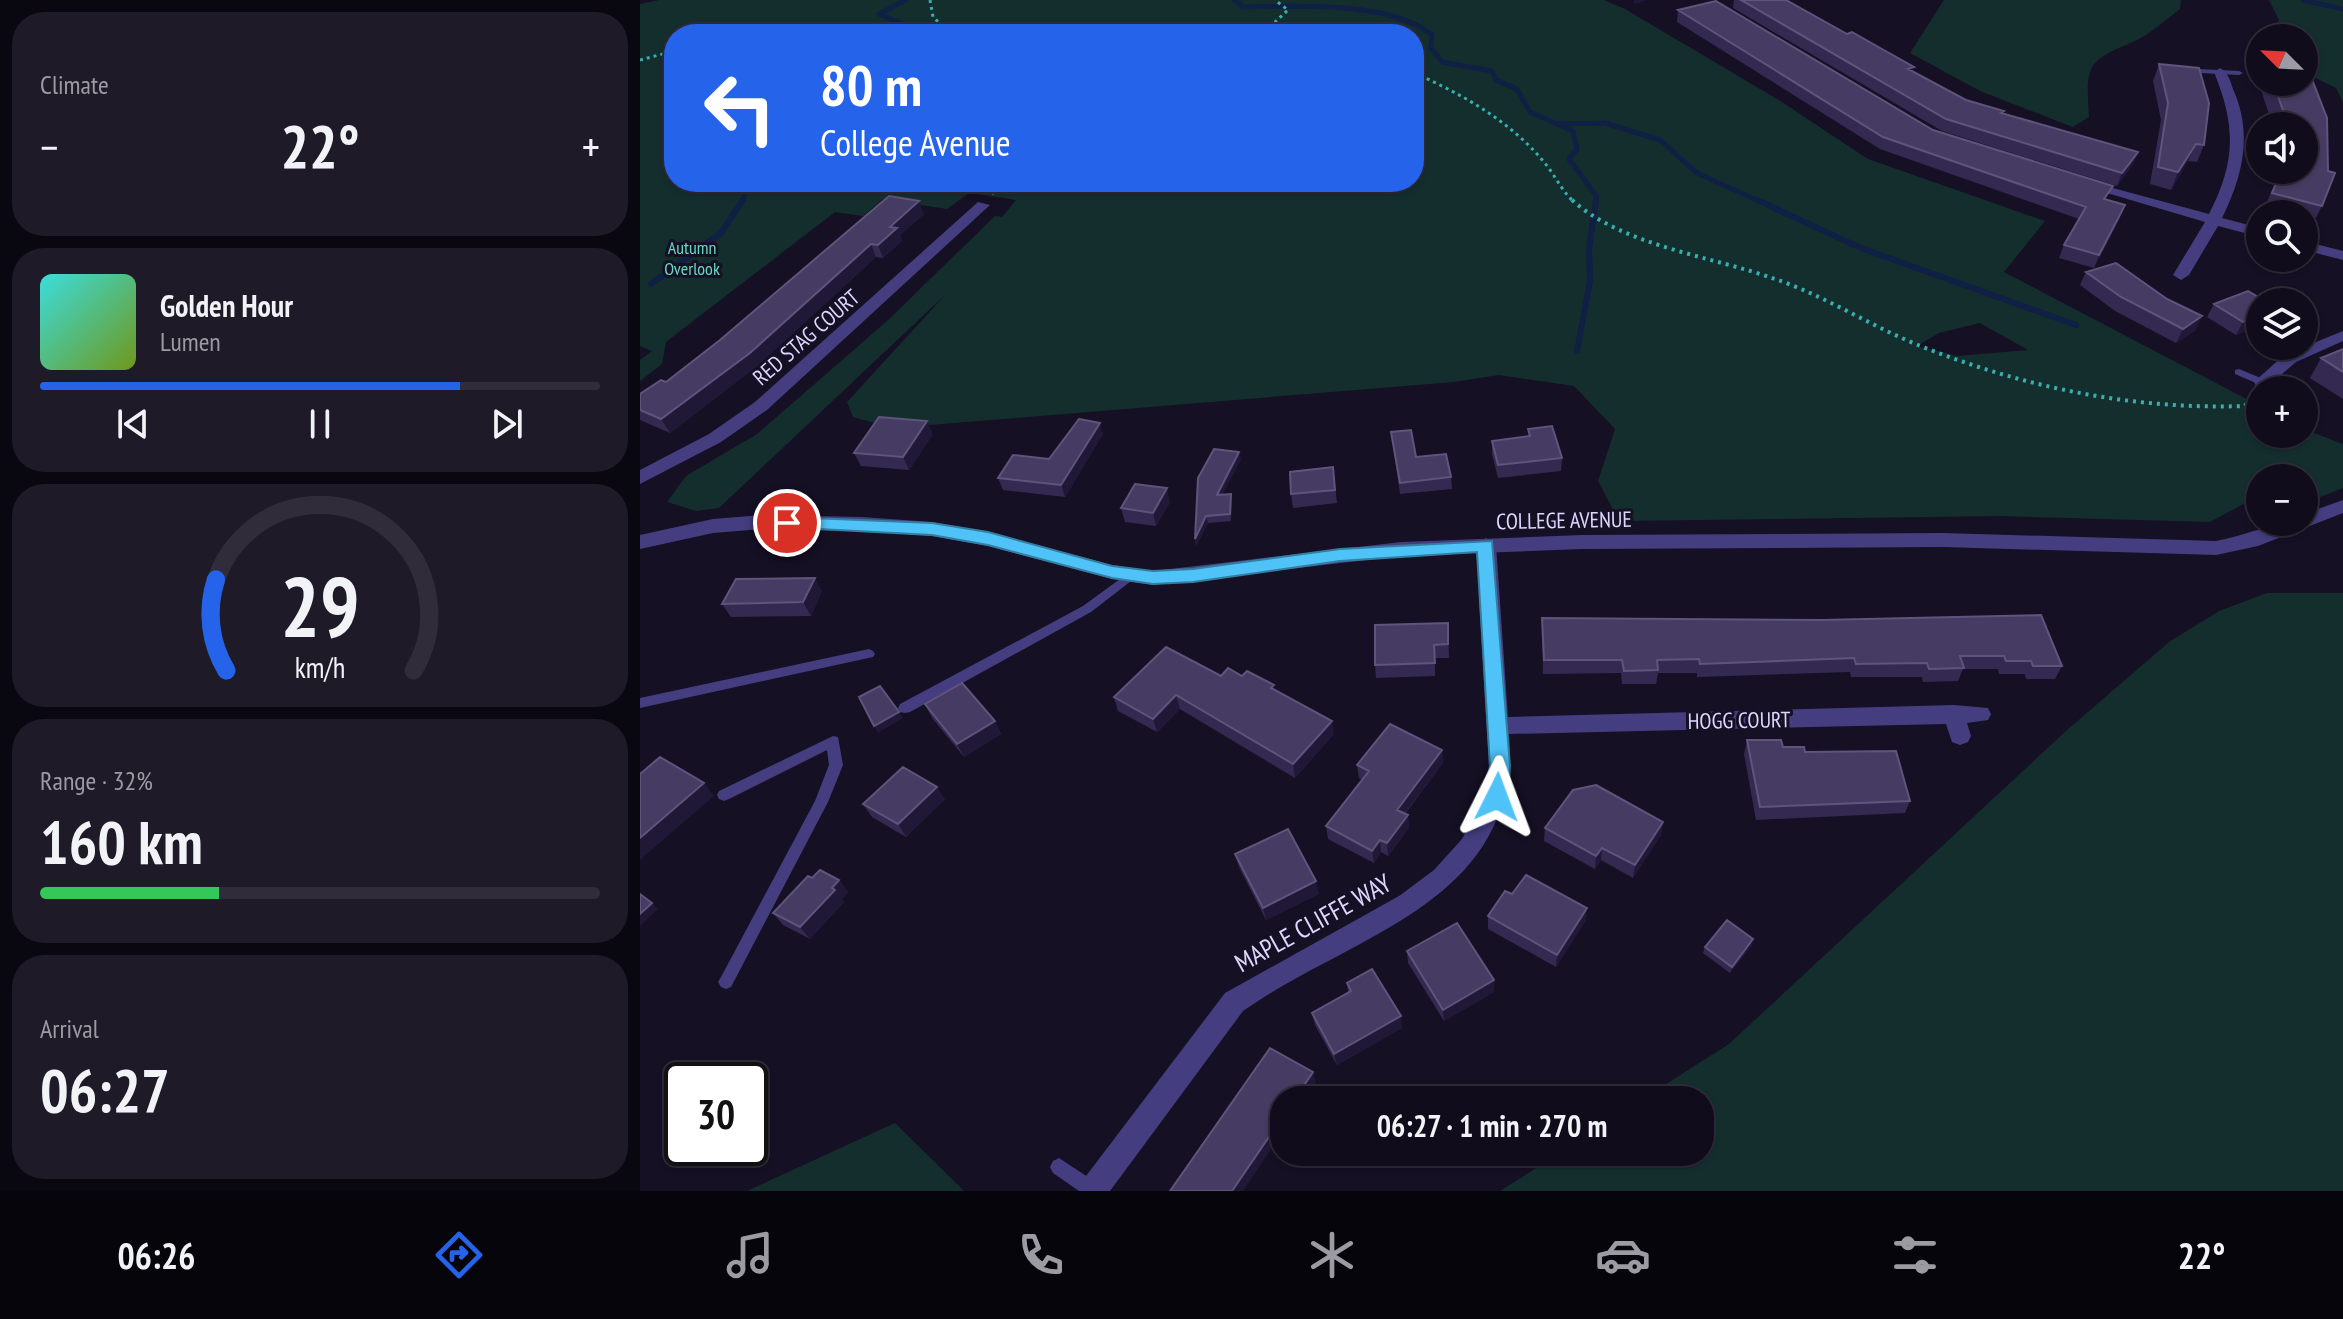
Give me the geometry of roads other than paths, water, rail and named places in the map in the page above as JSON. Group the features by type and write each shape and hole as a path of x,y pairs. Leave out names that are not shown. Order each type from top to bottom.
{"street":[{"path":"2181,275 2234,180 2240,143 2238,117 2220,72"},
{"path":"2068,180 2246,229"},
{"name":"RED STAG COURT","path":"640,478 715,438 761,406 983,205"},
{"path":"2318,249 2343,256"},
{"path":"2267,376 2279,363 2297,353 2343,336"},
{"name":"COLLEGE AVENUE","path":"2318,516 2343,506"},
{"name":"COLLEGE AVENUE","path":"640,542 713,526 762,522 862,524 932,529 988,539 1131,575 1193,576 1340,555 1486,545 1943,540 2216,548 2265,536"},
{"name":"MAPLE CLIFFE WAY","path":"1094,1190 1234,1002 1288,968 1411,903 1446,874 1472,844 1497,797 1497,726 1486,545"},
{"path":"1954,714 1960,736"},
{"name":"HOGG COURT","path":"1497,726 1980,714"}],"lane":[{"path":"2201,71 2239,73"},
{"path":"2239,372 2248,376"},
{"path":"905,708 1087,609 1131,575"},
{"path":"640,703 869,654"},
{"path":"724,795 833,741 836,765 821,802 726,982"},
{"path":"1059,1167 1094,1190"}],"waterway":[{"path":"902,24 879,14 906,0"},
{"path":"1235,0 1243,7 1315,6 1368,11 1414,24"},
{"path":"2303,0 2343,9"},
{"path":"1424,30 1432,35 1431,48 1442,62 1492,71 1496,80 1517,89 1530,112 1557,124"},
{"path":"1557,124 1605,123 1660,140 1697,173 1761,202"},
{"path":"1557,124 1573,131 1577,149 1569,159 1597,197 1596,202"},
{"path":"742,201 746,192"},
{"path":"1577,351 1590,281 1589,249 1596,200"},
{"path":"1757,200 1861,248 2076,325"},
{"path":"651,284 721,233 742,201"}],"park label":[{"name":"Autumn Overlook","path":"692,258"}]}
